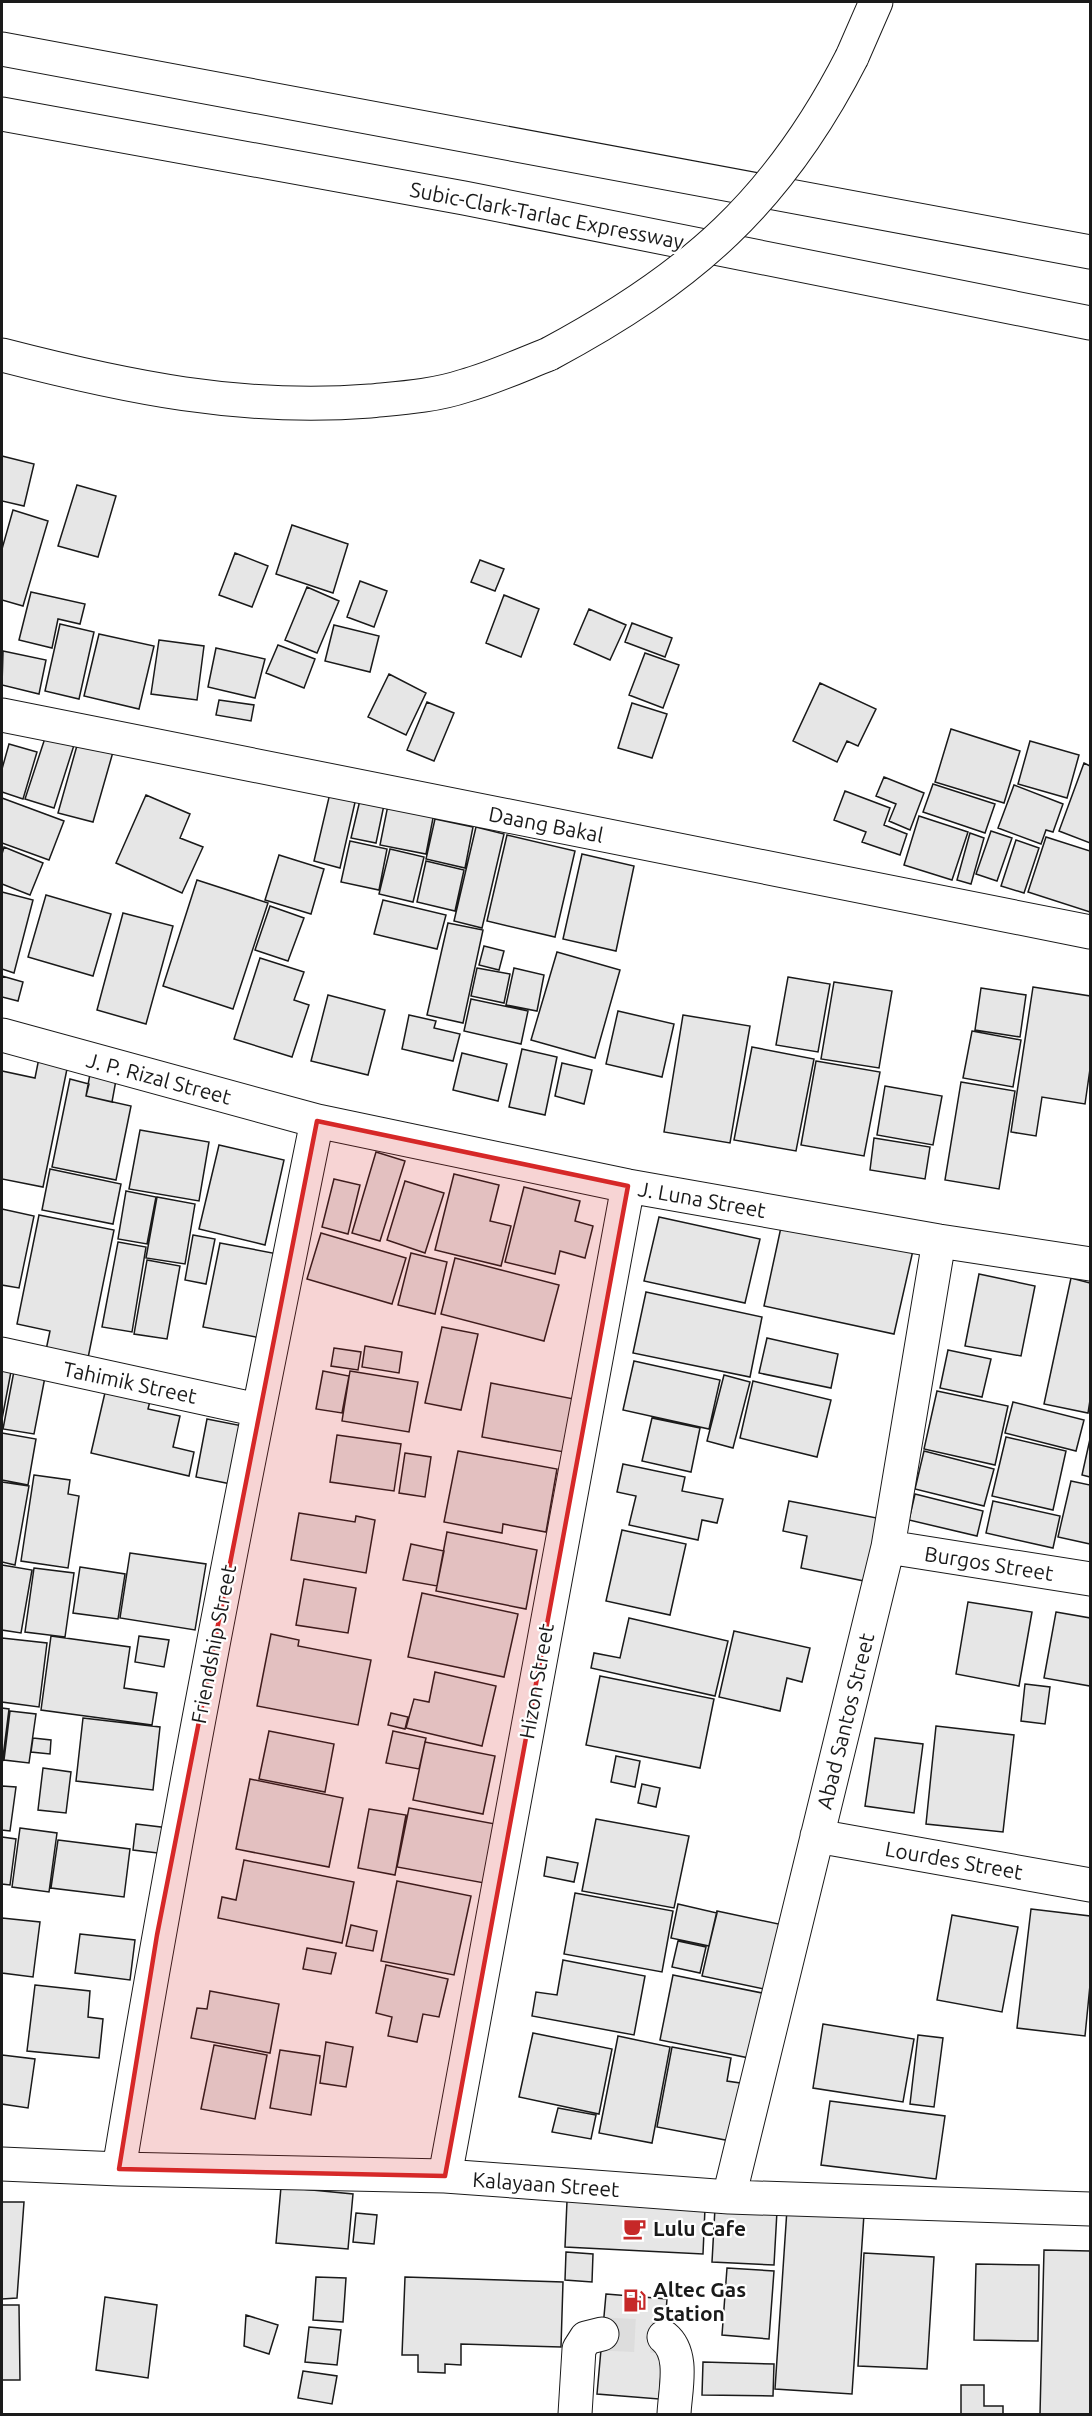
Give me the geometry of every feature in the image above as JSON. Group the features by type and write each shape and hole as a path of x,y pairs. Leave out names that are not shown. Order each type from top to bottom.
{"main road":[{"path":"2,355 148,389 193,397 281,404 353,402 429,394 463,387 549,354 610,320 661,287 727,232 786,166 831,98 876,2"},
{"path":"2,50 1090,252"},
{"name":"Subic-Clark-Tarlac Expressway","path":"2,114 464,198 1090,323"},
{"name":"Daang Bakal","path":"2,715 1090,933"},
{"name":"J. P. Rizal Street","path":"2,1035 317,1121"},
{"name":"J. Luna Street","path":"317,1121 628,1186 939,1241 1090,1264"},
{"name":"Friendship Street","path":"119,2169 157,1935 258,1410 317,1121"},
{"name":"Hizon Street","path":"445,2176 628,1186"},
{"name":"Abad Santos Street","path":"729,2197 888,1547 939,1241"},
{"name":"Tahimik Street","path":"2,1354 258,1410"},
{"name":"Burgos Street","path":"888,1547 1090,1579"},
{"name":"Lourdes Street","path":"816,1836 1090,1885"},
{"name":"Kalayaan Street","path":"2,2164 119,2169 445,2176 729,2197 1090,2209"},
{"path":"575,2415 579,2349 586,2338 602,2334"},
{"path":"664,2337 673,2344 677,2359 674,2415"}],"highlighted area":[{"path":"317,1121 628,1186 445,2176 119,2169 157,1935"}],"building":[{"path":"2,456 34,464 24,506 2,501"},
{"path":"77,485 116,496 98,557 58,546"},
{"path":"13,510 48,521 23,606 2,600 2,549"},
{"path":"292,525 348,544 333,593 276,574"},
{"path":"235,553 268,566 252,607 219,595"},
{"path":"480,560 504,569 495,591 471,582"},
{"path":"360,581 387,591 374,627 347,617"},
{"path":"307,587 339,601 317,653 285,640"},
{"path":"31,592 85,604 80,624 58,619 52,648 19,640"},
{"path":"504,595 539,609 521,657 486,643"},
{"path":"589,609 626,625 610,660 574,644"},
{"path":"632,623 672,638 665,657 625,642"},
{"path":"60,624 94,632 79,699 45,691"},
{"path":"334,625 379,636 370,672 325,661"},
{"path":"99,634 154,646 139,709 84,696"},
{"path":"159,640 204,646 197,700 151,694"},
{"path":"278,645 315,659 304,688 266,673"},
{"path":"216,648 265,659 255,698 208,687"},
{"path":"3,651 46,660 39,694 2,685"},
{"path":"645,653 679,665 663,708 629,695"},
{"path":"389,674 426,693 406,735 368,717"},
{"path":"820,683 876,709 858,746 847,741 837,762 793,741"},
{"path":"219,700 254,705 251,721 216,715"},
{"path":"427,702 454,713 434,761 407,750"},
{"path":"632,703 667,714 652,758 618,748"},
{"path":"951,729 1020,751 1004,803 935,782"},
{"path":"47,732 75,742 54,808 25,799"},
{"path":"1030,741 1079,755 1067,798 1018,784"},
{"path":"78,742 113,752 93,822 58,813"},
{"path":"9,744 37,752 23,799 2,792 2,769"},
{"path":"1084,763 1090,766 1090,843 1059,831"},
{"path":"884,777 924,793 910,830 889,821 896,804 876,796"},
{"path":"933,784 995,804 985,833 923,812"},
{"path":"1014,785 1063,804 1053,832 1046,830 1041,844 998,828"},
{"path":"845,791 890,808 884,825 907,834 900,855 862,842 866,832 834,820"},
{"path":"330,793 356,798 340,868 314,861"},
{"path":"146,795 190,814 180,838 203,847 182,893 116,863"},
{"path":"2,798 64,821 49,860 2,843"},
{"path":"360,800 384,805 376,843 351,838"},
{"path":"388,805 434,813 426,854 380,845"},
{"path":"919,816 968,832 952,880 904,865"},
{"path":"435,819 473,827 465,868 426,859"},
{"path":"476,827 504,834 482,928 454,921"},
{"path":"991,831 1012,838 997,881 976,874"},
{"path":"970,833 984,838 971,884 957,880"},
{"path":"507,835 575,851 555,937 487,921"},
{"path":"1046,837 1090,851 1090,912 1028,892"},
{"path":"1016,840 1039,848 1024,893 1001,886"},
{"path":"350,841 387,849 379,890 341,882"},
{"path":"4,847 43,863 30,895 2,884"},
{"path":"390,849 424,857 413,902 379,894"},
{"path":"582,854 634,866 616,951 563,939"},
{"path":"279,855 324,869 311,914 265,900"},
{"path":"426,861 464,870 455,911 417,902"},
{"path":"197,880 268,903 233,1009 163,986"},
{"path":"2,892 33,900 14,973 2,969"},
{"path":"46,895 111,914 93,976 28,957"},
{"path":"383,900 446,915 437,949 374,934"},
{"path":"270,906 304,918 288,961 255,950"},
{"path":"123,913 173,926 146,1024 97,1010"},
{"path":"448,923 483,930 463,1023 427,1015"},
{"path":"484,946 504,951 499,970 479,965"},
{"path":"557,952 620,970 595,1058 531,1040"},
{"path":"260,958 304,972 294,1000 309,1005 292,1057 234,1039"},
{"path":"477,968 510,974 504,1003 471,996"},
{"path":"514,968 544,975 537,1011 506,1005"},
{"path":"2,976 23,982 18,1001 2,997"},
{"path":"788,977 830,984 818,1052 776,1045"},
{"path":"834,982 892,991 879,1068 821,1059"},
{"path":"1033,987 1090,996 1090,1069 1085,1104 1042,1097 1036,1136 1011,1132"},
{"path":"981,988 1026,995 1020,1037 975,1030"},
{"path":"328,995 385,1010 368,1075 311,1061"},
{"path":"471,999 528,1011 521,1044 464,1031"},
{"path":"618,1011 674,1024 662,1077 606,1064"},
{"path":"409,1015 436,1021 434,1028 460,1034 453,1061 402,1049"},
{"path":"683,1015 750,1026 730,1143 664,1132"},
{"path":"972,1031 1021,1040 1013,1087 963,1078"},
{"path":"752,1047 814,1059 796,1151 734,1140"},
{"path":"522,1049 557,1057 545,1115 509,1107"},
{"path":"462,1053 507,1064 498,1101 453,1090"},
{"path":"39,1058 68,1064 43,1187 2,1179 2,1071 35,1078"},
{"path":"816,1061 880,1072 864,1156 801,1145"},
{"path":"92,1063 118,1069 112,1102 86,1096"},
{"path":"562,1063 592,1070 584,1104 555,1096"},
{"path":"70,1079 89,1084 86,1096 131,1106 116,1180 52,1167"},
{"path":"961,1082 1015,1091 999,1189 945,1180"},
{"path":"885,1086 942,1096 933,1145 877,1135"},
{"path":"140,1130 209,1142 199,1201 129,1189"},
{"path":"874,1138 930,1147 925,1179 870,1170"},
{"path":"219,1145 284,1160 265,1245 199,1229"},
{"path":"376,1152 405,1161 380,1241 352,1233"},
{"path":"50,1169 121,1184 113,1224 42,1210"},
{"path":"454,1174 499,1185 490,1221 511,1226 501,1266 435,1250"},
{"path":"334,1179 360,1185 348,1234 322,1227"},
{"path":"405,1181 444,1193 425,1253 387,1240"},
{"path":"524,1187 580,1201 575,1221 593,1226 585,1258 560,1251 555,1274 505,1262"},
{"path":"126,1191 156,1197 147,1244 118,1239"},
{"path":"157,1197 195,1204 185,1264 146,1258"},
{"path":"2,1209 34,1216 19,1288 2,1285"},
{"path":"39,1215 114,1230 88,1358 46,1350 50,1331 17,1324"},
{"path":"659,1217 760,1239 745,1303 644,1281"},
{"path":"783,1218 914,1246 894,1334 764,1306"},
{"path":"321,1233 406,1258 392,1304 307,1279"},
{"path":"193,1235 215,1239 206,1284 185,1280"},
{"path":"118,1242 146,1247 132,1332 102,1327"},
{"path":"220,1243 283,1255 266,1339 203,1327"},
{"path":"411,1253 447,1262 435,1314 398,1305"},
{"path":"455,1258 559,1285 544,1341 441,1314"},
{"path":"147,1260 180,1266 167,1339 134,1334"},
{"path":"979,1274 1035,1286 1021,1356 965,1346"},
{"path":"1071,1278 1090,1283 1088,1413 1044,1404"},
{"path":"646,1292 762,1317 750,1377 633,1353"},
{"path":"442,1327 478,1334 461,1410 425,1403"},
{"path":"767,1338 838,1354 831,1388 759,1373"},
{"path":"365,1346 402,1352 399,1373 362,1367"},
{"path":"334,1348 361,1352 358,1370 331,1366"},
{"path":"948,1350 991,1359 982,1397 940,1388"},
{"path":"2,1359 13,1361 2,1419"},
{"path":"634,1361 720,1380 709,1429 623,1410"},
{"path":"14,1371 45,1377 34,1434 3,1429"},
{"path":"323,1371 349,1376 342,1413 316,1409"},
{"path":"350,1371 418,1382 409,1432 342,1421"},
{"path":"724,1375 750,1382 733,1448 707,1441"},
{"path":"753,1381 831,1400 817,1457 740,1438"},
{"path":"491,1383 574,1399 564,1452 482,1437"},
{"path":"107,1384 152,1393 148,1409 180,1416 173,1447 194,1452 189,1476 91,1453"},
{"path":"937,1391 1008,1406 995,1465 924,1449"},
{"path":"1013,1402 1084,1420 1076,1451 1005,1433"},
{"path":"652,1418 700,1428 691,1472 642,1461"},
{"path":"207,1419 253,1428 241,1486 196,1477"},
{"path":"2,1433 36,1439 28,1485 2,1480"},
{"path":"337,1435 401,1444 394,1491 330,1482"},
{"path":"1006,1437 1066,1451 1053,1510 992,1496"},
{"path":"1090,1439 1090,1477 1082,1475"},
{"path":"458,1451 557,1469 546,1532 503,1524 502,1533 444,1522"},
{"path":"924,1451 994,1469 984,1506 915,1489"},
{"path":"405,1453 431,1457 425,1497 399,1493"},
{"path":"623,1464 685,1477 682,1491 723,1499 717,1523 702,1520 698,1540 629,1525 636,1496 617,1492"},
{"path":"34,1475 70,1480 68,1494 79,1496 68,1568 21,1561"},
{"path":"1071,1481 1090,1485 1090,1544 1058,1537"},
{"path":"2,1482 29,1486 15,1565 2,1562"},
{"path":"915,1494 983,1511 977,1536 909,1520"},
{"path":"789,1501 882,1519 869,1582 801,1568 807,1536 783,1531"},
{"path":"993,1501 1060,1516 1053,1548 986,1533"},
{"path":"299,1513 355,1522 356,1516 375,1520 366,1573 291,1560"},
{"path":"622,1530 686,1544 670,1615 606,1601"},
{"path":"447,1532 537,1550 526,1609 436,1591"},
{"path":"411,1544 444,1551 437,1586 403,1580"},
{"path":"130,1553 206,1564 195,1630 120,1618"},
{"path":"2,1565 32,1570 21,1633 2,1630"},
{"path":"80,1567 125,1574 118,1619 73,1613"},
{"path":"34,1568 74,1573 65,1637 25,1632"},
{"path":"304,1579 356,1588 348,1633 296,1625"},
{"path":"422,1593 518,1614 504,1677 408,1657"},
{"path":"968,1602 1032,1612 1019,1686 956,1674"},
{"path":"1056,1612 1090,1618 1090,1686 1044,1678"},
{"path":"629,1618 728,1641 715,1696 591,1668 594,1653 620,1658"},
{"path":"734,1631 810,1648 802,1682 787,1678 780,1711 719,1697"},
{"path":"271,1634 299,1640 298,1646 371,1660 358,1725 257,1706"},
{"path":"51,1636 130,1647 124,1688 157,1693 152,1725 41,1710"},
{"path":"139,1636 169,1640 164,1667 135,1662"},
{"path":"2,1638 47,1643 39,1707 2,1702"},
{"path":"435,1672 496,1686 482,1746 406,1728 414,1699 429,1702"},
{"path":"600,1676 714,1699 700,1768 586,1745"},
{"path":"1025,1684 1050,1687 1045,1724 1021,1721"},
{"path":"2,1708 9,1709 2,1765"},
{"path":"10,1711 36,1714 29,1763 4,1760"},
{"path":"391,1713 408,1717 405,1729 388,1725"},
{"path":"83,1718 160,1727 153,1790 76,1781"},
{"path":"936,1726 1014,1735 1003,1832 926,1824"},
{"path":"269,1731 334,1744 325,1792 259,1779"},
{"path":"393,1731 426,1738 419,1769 386,1763"},
{"path":"33,1738 51,1740 50,1754 31,1752"},
{"path":"875,1738 923,1744 914,1813 865,1806"},
{"path":"425,1742 495,1756 483,1814 413,1800"},
{"path":"616,1756 640,1761 635,1787 611,1782"},
{"path":"43,1768 71,1772 66,1813 38,1810"},
{"path":"250,1779 343,1798 329,1867 236,1849"},
{"path":"642,1784 660,1788 656,1807 638,1803"},
{"path":"2,1786 16,1787 10,1831 2,1830"},
{"path":"409,1808 506,1826 495,1885 397,1867"},
{"path":"369,1809 406,1815 395,1875 358,1868"},
{"path":"596,1819 689,1836 674,1908 582,1891"},
{"path":"136,1824 169,1828 166,1854 133,1850"},
{"path":"20,1828 57,1833 49,1892 12,1887"},
{"path":"2,1837 16,1839 10,1885 2,1884"},
{"path":"58,1840 130,1849 124,1897 51,1888"},
{"path":"547,1857 578,1863 574,1882 544,1876"},
{"path":"244,1860 354,1882 342,1943 218,1918 222,1897 236,1900"},
{"path":"397,1881 471,1896 454,1975 381,1961"},
{"path":"575,1893 673,1911 662,1972 564,1954"},
{"path":"678,1904 717,1913 709,1946 671,1938"},
{"path":"1031,1909 1090,1916 1090,1985 1085,2036 1017,2028"},
{"path":"717,1911 788,1926 774,1991 702,1976"},
{"path":"952,1915 1018,1927 1002,2012 937,2000"},
{"path":"2,1918 40,1922 33,1977 2,1973"},
{"path":"351,1925 377,1931 373,1951 346,1946"},
{"path":"80,1934 135,1940 130,1980 75,1973"},
{"path":"678,1941 706,1947 700,1973 672,1967"},
{"path":"307,1948 336,1953 331,1974 303,1969"},
{"path":"563,1960 645,1976 634,2035 532,2016 536,1992 557,1995"},
{"path":"386,1965 448,1979 439,2017 423,2014 417,2042 388,2036 392,2017 376,2013"},
{"path":"673,1975 772,1995 759,2060 660,2040"},
{"path":"35,1985 90,1991 88,2017 103,2019 99,2058 27,2051"},
{"path":"210,1991 279,2004 270,2053 191,2038 197,2008 207,2009"},
{"path":"823,2024 914,2039 903,2102 813,2088"},
{"path":"533,2033 612,2049 599,2114 519,2097"},
{"path":"918,2035 943,2038 934,2107 910,2104"},
{"path":"618,2036 670,2047 652,2143 599,2133"},
{"path":"326,2042 353,2047 346,2087 320,2083"},
{"path":"214,2045 267,2055 255,2119 201,2109"},
{"path":"672,2047 731,2058 727,2081 740,2083 741,2143 657,2127"},
{"path":"280,2050 320,2056 311,2115 270,2108"},
{"path":"2,2055 35,2059 28,2108 2,2104"},
{"path":"830,2101 945,2116 936,2179 821,2165"},
{"path":"558,2108 596,2115 591,2139 552,2132"},
{"path":"281,2187 353,2194 348,2249 276,2243"},
{"name":"Lulu Cafe","path":"567,2201 705,2208 703,2254 565,2247"},
{"path":"2,2202 24,2202 17,2298 2,2299"},
{"path":"715,2208 777,2211 774,2265 712,2262"},
{"path":"787,2209 864,2214 852,2394 775,2389"},
{"path":"356,2213 377,2215 374,2244 353,2242"},
{"path":"1044,2250 1090,2251 1090,2414 1040,2414"},
{"path":"566,2252 593,2254 592,2282 565,2280"},
{"path":"864,2253 934,2257 927,2369 858,2366"},
{"path":"976,2264 1039,2265 1038,2341 974,2340"},
{"path":"727,2268 774,2271 769,2339 722,2335"},
{"path":"316,2277 346,2278 343,2322 313,2320"},
{"path":"405,2277 563,2282 561,2347 461,2344 461,2365 445,2364 445,2373 418,2372 418,2355 402,2355"},
{"path":"606,2294 667,2299 659,2399 597,2394"},
{"path":"105,2297 157,2305 148,2378 96,2370"},
{"path":"2,2305 19,2305 20,2380 2,2380"},
{"path":"246,2315 278,2325 269,2354 244,2346"},
{"path":"309,2327 341,2330 337,2365 305,2362"},
{"path":"703,2362 774,2364 773,2396 702,2395"},
{"path":"303,2371 337,2376 332,2404 298,2398"},
{"path":"961,2385 984,2385 984,2406 1003,2406 1003,2414 961,2414"}],"tunnel":[{"path":"602,2334 664,2337"}],"place":[{"name":"Lulu Cafe","path":"635,2228"},
{"name":"Altec Gas Station","path":"635,2301"}]}
